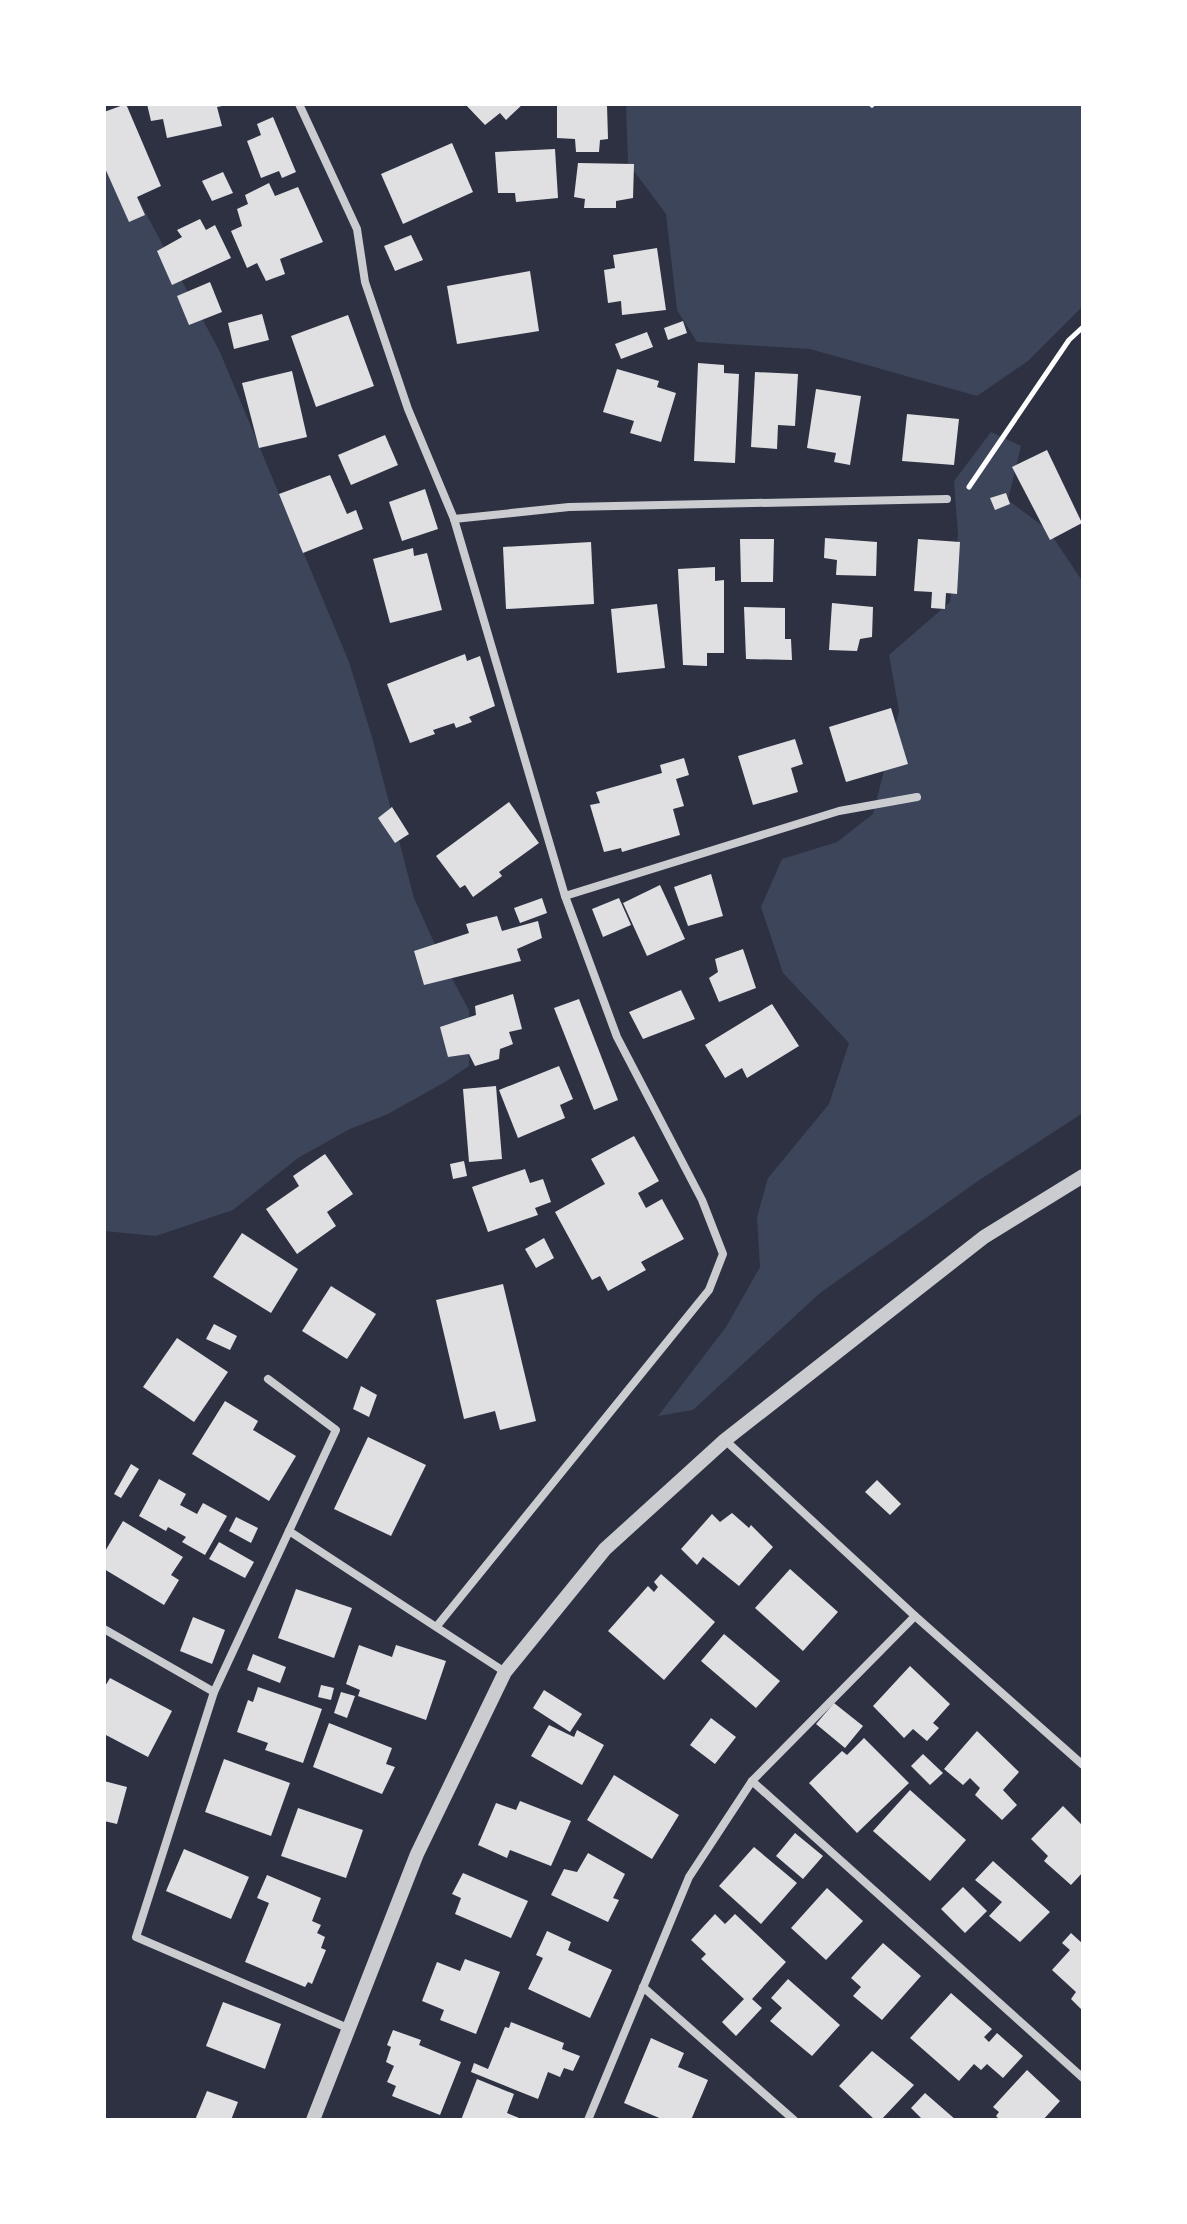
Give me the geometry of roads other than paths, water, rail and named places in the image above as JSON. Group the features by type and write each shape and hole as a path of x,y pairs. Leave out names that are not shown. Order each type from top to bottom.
{"street":[{"path":"299,104 357,229 365,282 403,395 454,519 565,896 617,1037 702,1200 723,1254 709,1290 437,1626"},
{"path":"454,519 569,507 947,499"},
{"path":"565,896 839,811 917,797"},
{"path":"313,2120 417,1854 505,1672 605,1549 725,1440 984,1237 1083,1176"},
{"path":"268,1379 336,1430 214,1692 136,1937 350,2029"},
{"path":"725,1440 915,1616 1083,1765"},
{"path":"289,1531 505,1672"},
{"path":"588,2120 689,1877 752,1781 915,1616"},
{"path":"104,1629 214,1692"},
{"path":"752,1781 1083,2078"},
{"path":"643,1987 794,2120"}]}
